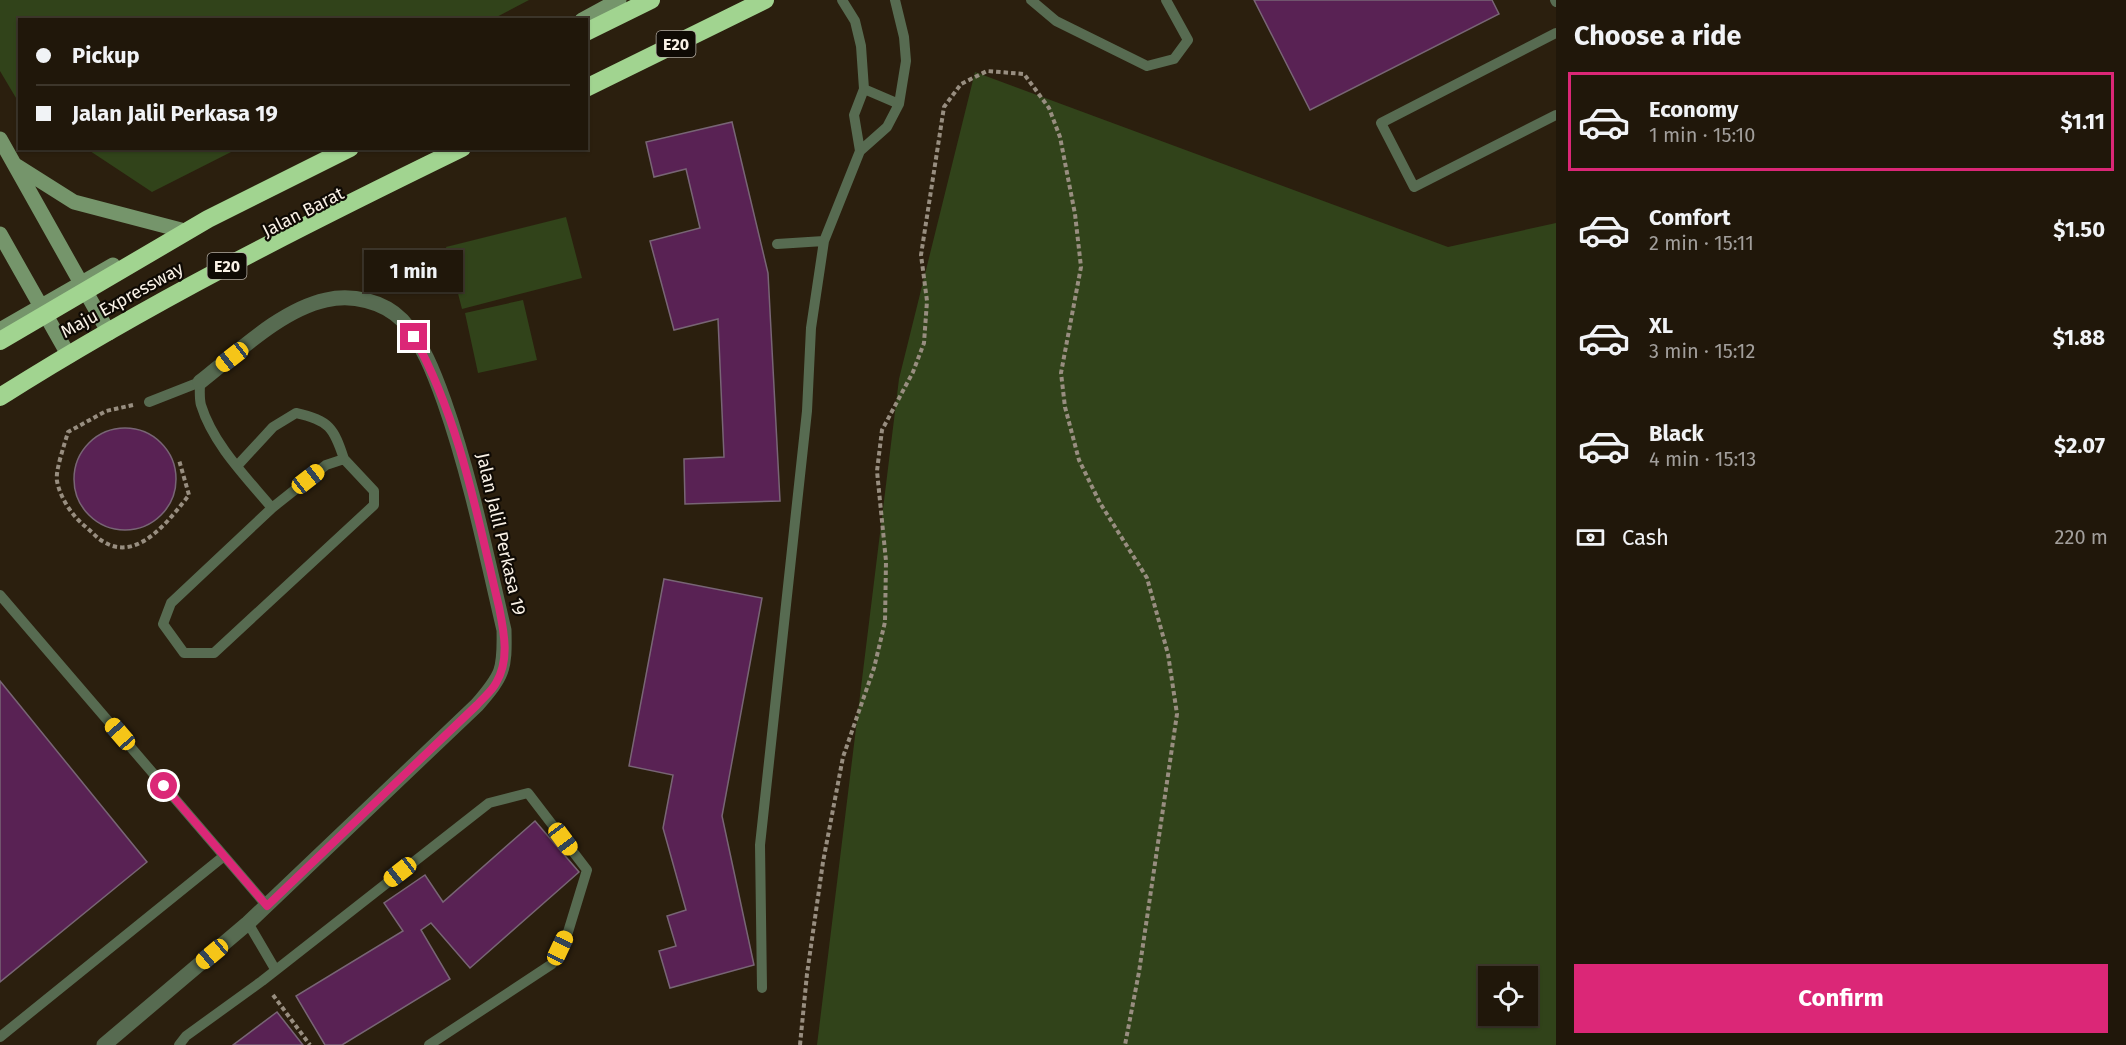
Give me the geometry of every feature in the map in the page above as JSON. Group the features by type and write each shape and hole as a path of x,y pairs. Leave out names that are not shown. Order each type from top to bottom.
{"highway":[{"path":"588,31 651,0"},
{"name":"E20","path":"588,87 765,0"},
{"name":"Maju Expressway","path":"0,341 208,219 346,150"},
{"name":"Maju Expressway","path":"0,397 126,320 314,220 458,150"}],"main road":[{"path":"586,18 619,0"},
{"path":"588,87 760,0"},
{"path":"0,139 109,333"},
{"path":"0,330 82,282 332,150"},
{"name":"Jalan Barat","path":"0,403 69,356 109,333 466,150"},
{"path":"14,164 74,202 182,230"},
{"path":"0,234 69,356"}],"street":[{"name":"Jalan Jalil Perkasa 19","path":"104,1045 267,906 477,705 497,682 505,660 504,630 461,449 433,371 401,319 379,305 351,297 325,300 296,310 201,382"}],"lane":[{"path":"842,0 855,21 861,46 864,89 854,115 860,151"},
{"path":"762,988 760,845 807,411 811,328 824,241 860,151 887,128 899,104 906,61 904,37 895,0"},
{"path":"1031,0 1056,21 1147,66 1174,59 1188,39 1166,0"},
{"path":"1556,33 1381,123 1414,187 1556,115"},
{"path":"864,89 899,104"},
{"path":"777,244 824,241"},
{"path":"149,402 201,382 200,403 211,428 237,466 272,508"},
{"path":"237,466 273,427 296,412 318,418 336,435 344,459 374,491 374,505 214,653 184,653 163,624 171,603 272,508 326,465 344,459"},
{"path":"0,595 267,906"},
{"path":"178,1045 186,1036 262,981 489,803 528,793 586,870 568,932 552,964 429,1045"},
{"path":"0,1037 224,856"},
{"path":"248,923 275,969"}],"path":[{"path":"800,1045 807,974 823,862 843,757 874,668 885,622 886,561 877,471 882,430 913,372 924,343 927,301 921,255 944,107 961,84 987,71 1024,74 1049,108 1060,137 1075,214 1081,267 1061,373 1065,407 1079,460 1100,503 1147,578 1168,654 1177,714 1139,972 1125,1045"},
{"path":"149,402 106,411 68,432 56,479 62,496 77,520 104,543 119,548 139,544 167,523 189,495 179,460"},
{"path":"262,981 310,1045"}],"green space":[{"path":"0,0 529,0 495,18 18,18 18,101 0,71"},
{"path":"975,72 1448,247 1556,223 1556,1045 817,1045 899,379"},
{"path":"89,150 235,150 152,192"},
{"path":"566,217 582,278 462,309 446,247"},
{"path":"523,300 537,360 478,373 465,313"}],"building":[{"path":"1254,0 1492,0 1499,14 1310,110"},
{"path":"732,122 768,273 780,501 685,504 684,459 724,457 718,319 674,330 650,241 700,228 686,169 654,177 646,142"},
{"path":"125,428 144,432 161,443 172,460 176,479 172,498 161,515 144,526 125,530 106,526 89,515 78,498 74,479 78,460 89,443 106,432"},
{"path":"664,579 762,598 722,816 754,965 670,988 659,951 676,946 667,916 686,910 663,828 673,775 629,766"},
{"path":"0,681 147,862 0,982"},
{"path":"535,821 579,872 470,968 431,923 421,930 450,979 342,1045 325,1045 296,996 403,931 384,903 425,875 443,902"},
{"path":"277,1012 303,1045 233,1045"}],"route":[{"path":"164,786 267,906 477,705 497,682 505,660 504,630 461,449 433,371 414,337"}]}
